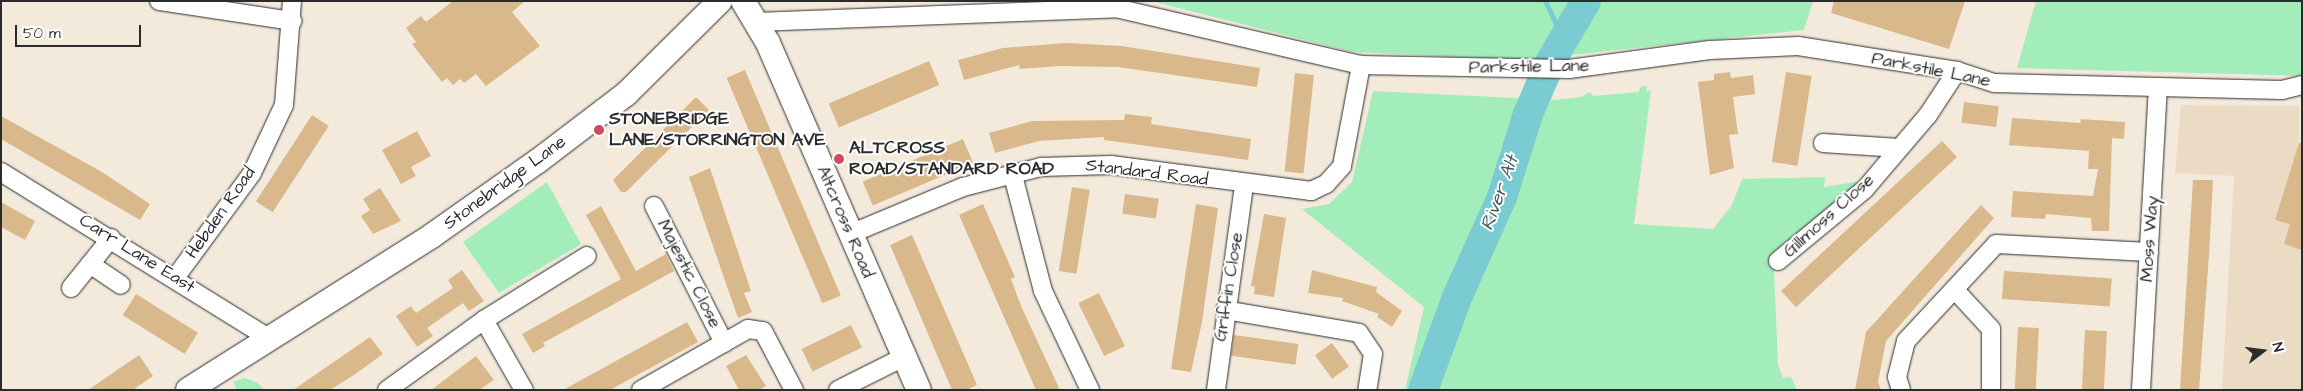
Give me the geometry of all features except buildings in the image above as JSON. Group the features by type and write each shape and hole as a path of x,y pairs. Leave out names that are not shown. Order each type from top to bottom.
{"street":[{"path":"160,1 293,21"},
{"name":"Hebden Road","path":"175,278 252,173 284,105 293,21 292,1"},
{"name":"Stonebridge Lane","path":"188,390 433,235 538,161 626,94 720,1"},
{"name":"Altcross Road","path":"743,1 758,22 902,358 919,390"},
{"name":"Parkstile Lane","path":"758,22 939,8 1116,8 1361,65 1569,69 1710,50 1798,46 1957,72 1994,83 2158,89 2282,90 2302,85"},
{"name":"Standard Road","path":"850,234 963,187 1012,172 1070,164 1111,166 1302,192 1333,178 1342,166 1361,65"},
{"name":"Gillmoss Close","path":"1778,261 1866,189 1928,115 1957,72"},
{"name":"Moss Way","path":"2141,390 2158,89"},
{"name":"Gillmoss Close","path":"1822,143 1899,148"},
{"name":"Carr Lane East","path":"1,172 111,238 270,339"},
{"path":"1012,172 1043,291 1090,390"},
{"name":"Griffin Close","path":"1216,390 1244,185"},
{"name":"Majestic Close","path":"654,206 724,343"},
{"path":"71,288 111,238"},
{"path":"1901,390 1897,377 1906,341 1996,244 2148,252"},
{"path":"387,390 484,320 587,256"},
{"path":"90,264 121,285"},
{"path":"1955,290 1991,329 1991,390"},
{"path":"1226,310 1360,333 1373,354 1367,390"},
{"path":"484,320 524,390"},
{"path":"641,390 748,329 763,331 794,390"},
{"path":"838,390 902,358"}],"shaded area":[{"path":"2299,102 2302,390 2222,390 2234,176 2175,173 2181,105 2298,106"}],"green space":[{"path":"1151,1 1813,1 1804,30 1523,60 1352,52"},
{"path":"2036,1 2302,1 2302,76 2017,68"},
{"path":"1647,86 1646,91 1651,90 1634,224 1713,229 1732,205 1742,179 1825,177 1824,187 1878,178 1774,271 1778,365 1783,378 1791,377 1797,390 1405,390 1424,307 1302,209 1329,204 1352,182 1373,91 1555,100 1581,97 1590,92 1593,96 1639,92 1640,87"},
{"path":"547,182 581,244 499,293 463,242"},
{"path":"245,378 258,383 264,390 237,390 233,382"}],"waterway":[{"path":"1545,1 1556,24 1551,61"},
{"name":"River Alt","path":"1423,390 1458,295 1502,197 1528,114 1551,61 1586,1"}],"place":[{"name":"STONEBRIDGE LANE/STORRINGTON AVE","path":"599,130"},
{"name":"ALTCROSS ROAD/STANDARD ROAD","path":"839,159"}]}
